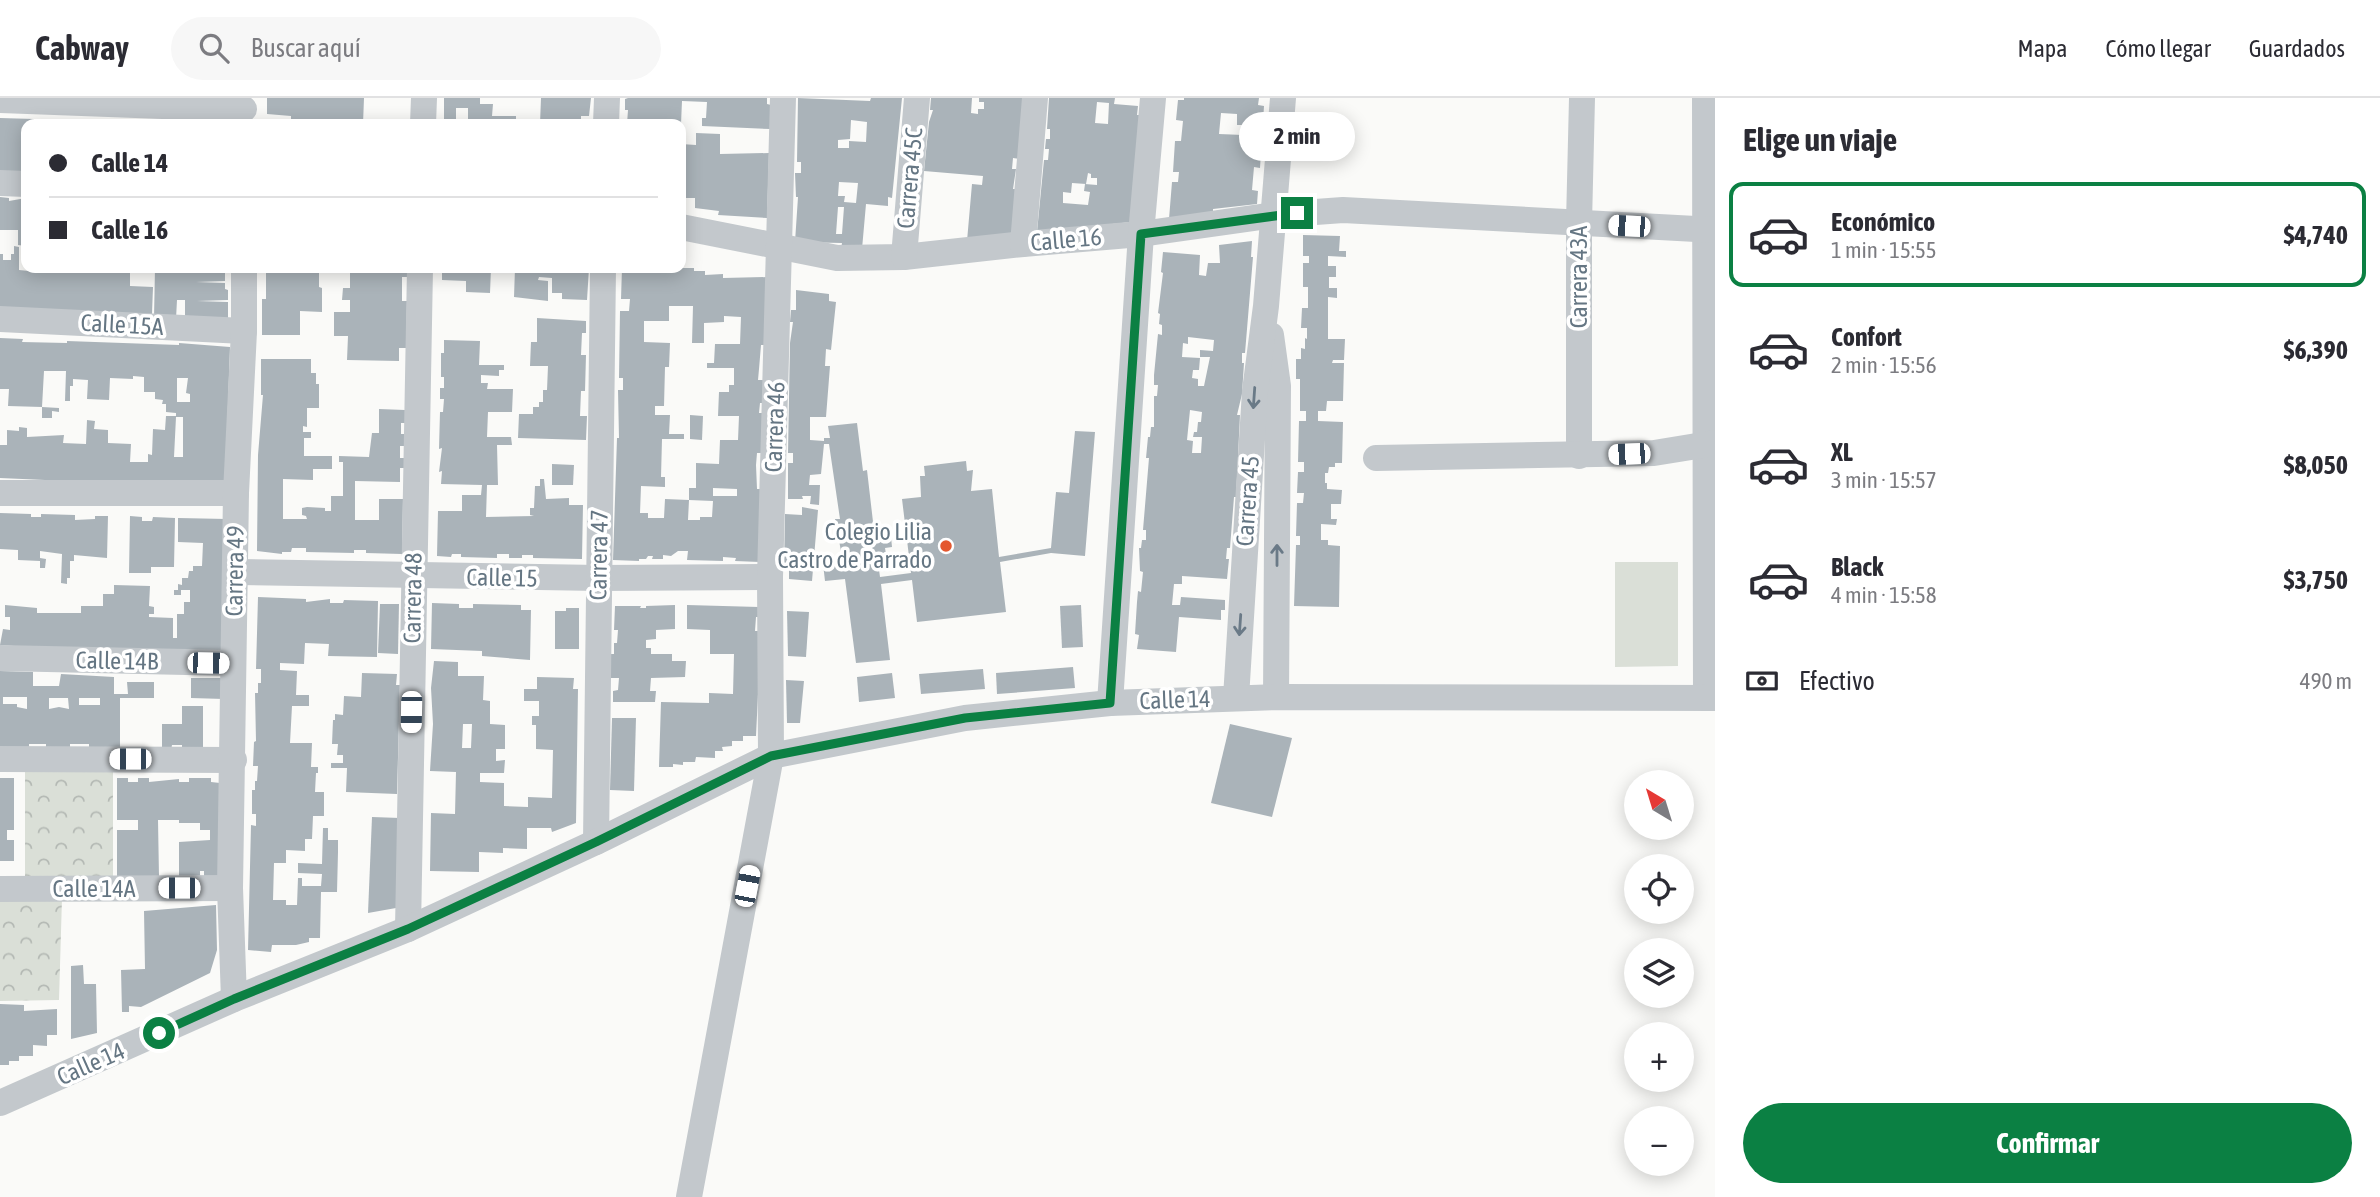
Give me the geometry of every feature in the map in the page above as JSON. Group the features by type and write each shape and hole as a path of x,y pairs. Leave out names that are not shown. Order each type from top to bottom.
{"street":[{"path":"423,119 424,98"},
{"path":"606,119 607,98"},
{"name":"Carrera 46","path":"689,1197 771,756 770,577 783,98"},
{"name":"Carrera 45C","path":"904,257 916,98"},
{"path":"1023,244 1035,98"},
{"path":"1110,703 1141,234 1153,98"},
{"name":"Carrera 45","path":"1236,698 1255,391 1266,306 1283,98"},
{"name":"Carrera 43A","path":"1579,456 1578,223 1582,98"},
{"path":"1704,98 1710,230 1711,698"},
{"path":"0,100 124,114 244,110"},
{"path":"0,183 21,184"},
{"name":"Calle 16","path":"686,228 837,258 904,257 1141,234 1274,215 1343,210 1710,230"},
{"name":"Carrera 49","path":"234,999 230,888 234,760 233,663 244,273"},
{"name":"Carrera 48","path":"408,929 420,273"},
{"name":"Carrera 47","path":"596,842 603,273"},
{"name":"Carrera 45","path":"1266,306 1278,386 1276,697"},
{"name":"Calle 15A","path":"0,319 244,331"},
{"path":"1376,458 1654,453 1710,444"},
{"path":"0,493 236,493"},
{"name":"Calle 15","path":"235,572 599,579 770,577"},
{"name":"Calle 14B","path":"0,658 233,663"},
{"name":"Calle 14","path":"0,1104 234,999 408,929 596,842 771,756 965,718 1110,703 1276,697 1711,698"},
{"path":"0,759 234,760"},
{"name":"Calle 14A","path":"0,889 230,888"}],"green space":[{"path":"1615,562 1678,562 1678,666 1615,667"},
{"path":"25,770 113,770 113,881 25,881"},
{"path":"0,898 62,898 59,1000 0,1001"}],"building":[{"path":"267,98 364,98 363,119 291,119 291,116 267,114"},
{"path":"444,98 480,98 480,104 493,104 492,116 516,116 516,119 468,119 468,108 456,108 456,119 444,119"},
{"path":"541,98 591,98 589,116 581,116 581,119 540,119"},
{"path":"767,98 767,104 771,105 770,129 702,126 702,118 706,118 707,102 682,101 681,119 627,119 625,99"},
{"path":"798,98 870,101 871,98 902,98 892,198 888,197 888,206 866,204 862,249 841,249 842,243 795,242 798,197 795,173 801,173 801,162 797,162","holes":["851,120 867,122 866,142 849,141 849,148 838,148 838,140 850,139","839,182 858,183 856,203 844,202 845,196 838,196","838,207 844,207 842,234 836,234"]},
{"path":"931,98 972,98 971,113 978,114 978,109 984,109 984,102 979,102 979,98 1023,98 1020,159 1013,158 1012,169 1016,169 1013,189 1016,236 967,241 972,184 982,185 983,176 924,171 929,122 933,110 930,110"},
{"path":"1049,98 1115,98 1114,104 1138,106 1137,115 1140,115 1131,222 1037,232 1044,160 1048,160 1049,149 1045,149 1046,139 1050,139 1050,129 1047,129","holes":["1097,102 1109,103 1108,124 1095,123","1088,173 1091,178 1097,178 1097,185 1085,184 1084,191 1090,192 1088,205 1063,203 1063,192 1071,193 1072,183 1086,184"]},
{"path":"1259,98 1258,105 1264,106 1260,168 1254,167 1252,190 1258,191 1257,204 1213,209 1213,214 1169,219 1172,182 1178,182 1179,172 1173,172 1175,141 1181,141 1183,121 1176,120 1178,100","holes":["1221,113 1237,114 1237,125 1243,125 1243,135 1219,134"]},
{"path":"0,118 34,119 21,119 21,177 0,178"},
{"path":"696,133 720,134 720,154 769,153 767,218 718,215 719,211 695,208 695,198 686,198 686,144 696,145"},
{"path":"0,197 9,198 9,201 21,199 21,245 18,245 18,230 0,230"},
{"path":"1303,235 1340,236 1339,251 1346,251 1346,257 1328,256 1328,266 1336,266 1336,277 1329,277 1329,288 1337,288 1337,298 1328,297 1328,339 1345,339 1344,360 1333,360 1332,363 1344,363 1343,401 1327,401 1326,411 1318,411 1318,421 1343,422 1342,463 1335,463 1335,467 1329,467 1328,473 1325,473 1327,489 1342,490 1341,504 1331,504 1331,519 1337,519 1336,525 1321,524 1321,540 1328,540 1328,545 1340,546 1339,607 1294,606 1296,545 1300,545 1300,536 1296,536 1297,503 1303,503 1304,493 1297,493 1298,472 1304,472 1304,462 1298,462 1299,421 1306,421 1306,411 1300,411 1300,379 1296,379 1296,359 1301,359 1301,348 1305,349 1305,338 1307,339 1307,328 1301,328 1302,308 1308,308 1308,287 1303,287 1303,263 1309,263 1309,256 1303,256"},
{"path":"1252,241 1253,257 1245,353 1242,353 1242,394 1237,415 1240,415 1236,497 1230,548 1227,548 1227,579 1182,576 1182,584 1174,584 1172,605 1180,605 1181,597 1225,600 1225,610 1221,610 1221,620 1179,617 1176,652 1137,649 1137,602 1143,572 1140,571 1139,548 1142,540 1146,540 1146,530 1143,530 1149,458 1146,458 1148,437 1151,427 1154,427 1154,396 1157,396 1158,385 1154,385 1154,375 1158,334 1162,335 1158,313 1163,252 1200,255 1199,275 1206,276 1208,263 1220,263 1219,245","holes":["1188,337 1214,340 1213,351 1200,350 1200,357 1210,357 1204,386 1198,386 1198,379 1192,378 1193,370 1199,370 1200,358 1182,357 1183,343 1188,344","1190,410 1202,412 1201,422 1198,422 1197,432 1194,432 1193,437 1202,437 1201,453 1192,453 1193,441 1187,440"]},
{"path":"14,246 19,247 21,273 130,273 130,286 153,287 152,314 0,314 0,254 3,254 3,260 11,260 11,254 14,254"},
{"path":"686,268 694,268 694,271 705,271 705,275 723,274 723,278 768,277 766,345 761,345 758,380 764,380 763,403 760,403 759,413 763,413 762,453 757,453 756,465 757,489 761,489 760,562 735,561 736,558 723,557 723,561 687,560 688,551 678,551 671,556 663,555 663,559 652,559 653,556 648,556 639,561 613,560 619,438 618,390 623,390 623,378 619,378 620,311 629,311 630,299 621,299 622,273 686,273","holes":["669,306 693,306 692,343 704,343 704,323 724,322 724,316 741,317 740,344 715,344 714,363 707,363 707,368 734,368 734,385 729,385 729,392 719,392 718,416 739,416 738,440 720,440 719,464 696,463 696,488 689,488 689,500 665,499 664,518 648,518 648,513 640,513 641,486 665,487 665,477 661,477 662,439 684,439 684,434 669,434 670,415 655,415 655,406 664,406 665,367 669,367 670,343 644,342 644,321 669,321","713,488 737,489 737,496 713,496","689,500 713,501 712,517 688,520"]},
{"path":"155,273 225,273 225,281 196,282 225,283 228,300 197,301 228,302 228,319 185,319 185,300 177,300 176,319 154,318"},
{"path":"266,273 319,273 322,312 300,311 300,335 262,335 262,299 266,299"},
{"path":"350,273 407,273 407,277 402,277 402,301 407,301 406,348 399,348 399,361 347,360 348,336 334,336 334,312 350,312 350,300 342,300 343,288 350,288"},
{"path":"442,273 491,273 490,293 466,292 466,281 442,280"},
{"path":"515,273 589,273 587,300 562,299 562,293 552,293 552,278 539,277 538,280 548,281 548,301 514,297"},
{"path":"796,290 829,294 829,301 836,302 831,350 826,349 825,366 830,366 826,417 810,417 810,440 824,441 824,438 830,438 828,426 857,423 863,471 867,470 875,539 891,537 892,547 885,548 886,554 877,555 880,577 911,573 902,499 921,497 920,476 925,476 924,466 966,461 967,471 973,470 971,491 992,489 999,557 1051,548 1056,492 1069,493 1075,431 1095,432 1085,556 1051,553 1000,562 1006,612 917,622 912,580 881,584 890,660 856,663 845,579 825,581 823,564 843,562 835,519 840,519 829,444 824,444 821,474 810,475 809,485 820,485 819,505 810,504 811,496 788,499 788,463 793,463 793,453 788,453 790,343 793,322 790,322 791,310 796,310"},
{"path":"537,318 586,321 586,333 582,333 581,355 586,355 585,391 581,391 580,416 587,416 586,440 518,438 519,414 533,414 533,407 539,407 539,402 543,402 543,390 547,390 548,366 530,366 531,342 537,342"},
{"path":"0,338 23,339 22,342 179,343 230,347 225,488 0,478 0,445 7,445 7,430 19,431 19,427 27,428 27,437 64,435 63,443 86,444 87,420 95,421 94,429 108,430 108,443 131,444 130,462 148,462 148,454 152,455 153,429 165,430 166,416 176,416 176,413 166,412 166,404 162,404 163,400 155,399 155,392 144,392 144,377 110,378 109,400 87,399 88,380 73,379 70,401 65,401 66,371 44,371 42,407 8,406 9,389 0,389","holes":["177,378 188,378 186,393 190,394 190,402 177,402","176,417 183,417 183,457 174,457"]},
{"path":"444,340 480,341 479,365 504,365 504,370 499,370 499,376 481,375 481,383 488,383 487,389 513,389 512,412 488,412 487,437 511,437 512,445 497,445 498,485 487,485 486,517 534,516 530,515 530,508 534,508 535,486 540,486 540,479 544,479 546,499 569,498 569,505 583,505 582,559 533,558 533,555 509,558 509,554 497,554 497,558 461,557 461,554 452,554 451,557 437,556 438,511 462,511 462,495 481,495 482,485 441,484 440,412 443,412 444,399 440,399 440,388 444,388 441,353 444,353"},
{"path":"261,359 311,359 311,373 316,373 316,384 319,384 319,408 307,408 307,427 303,426 303,432 311,432 311,438 304,438 304,456 332,456 332,469 313,469 313,480 283,479 283,519 307,519 302,515 302,508 307,507 331,511 331,496 343,496 343,462 339,462 339,456 369,457 372,433 379,433 379,409 405,410 405,423 401,423 404,446 400,446 400,458 404,458 404,468 400,468 400,482 355,481 355,520 379,520 379,499 403,499 402,554 366,553 366,550 354,550 354,553 306,552 306,548 292,548 291,552 282,554 257,551 258,455 263,395"},
{"path":"42,407 59,408 59,412 52,411 52,418 42,418"},
{"path":"690,415 703,416 702,440 690,439"},
{"path":"552,464 574,465 573,485 552,485"},
{"path":"802,507 818,510 812,581 789,579 789,569 784,569 785,514 802,515"},
{"path":"0,513 31,514 31,517 41,517 41,514 75,515 75,520 108,516 107,558 74,555 74,561 70,561 70,578 67,578 67,584 61,583 62,554 40,551 40,558 46,559 45,568 40,568 40,561 18,560 18,550 0,549"},
{"path":"130,516 142,517 142,521 152,521 153,517 175,518 174,567 151,567 151,573 129,573"},
{"path":"178,518 227,519 223,661 0,645 3,629 10,630 10,617 5,617 5,605 37,608 37,613 81,613 81,606 103,606 103,594 114,594 114,585 150,586 149,606 154,607 154,614 149,614 149,617 173,618 173,638 177,638 177,614 184,614 184,602 190,602 190,590 181,590 181,595 174,595 174,590 178,590 178,584 182,585 182,578 188,578 193,566 202,566 203,543 178,542"},
{"path":"258,597 306,599 306,602 330,599 330,603 343,603 344,600 378,601 377,657 328,656 329,644 305,643 304,664 280,663 280,670 297,671 296,695 309,695 309,706 292,706 290,743 312,743 311,767 318,767 315,792 324,792 324,816 313,816 312,839 305,839 305,851 286,850 286,863 274,863 273,900 286,900 286,905 297,905 298,878 302,878 302,886 321,886 322,874 298,873 298,863 322,864 323,828 328,828 328,840 338,840 337,892 321,892 320,938 309,938 309,942 296,945 272,945 271,952 248,950 251,825 256,826 256,814 252,814 252,790 255,790 258,766 253,766 256,741 255,693 258,693 258,683 261,683 261,669 256,669"},
{"path":"432,603 459,604 459,608 473,608 473,604 521,605 521,610 531,610 530,660 482,656 482,651 431,649"},
{"path":"380,604 399,604 398,654 378,653"},
{"path":"675,605 675,629 656,630 656,639 646,640 646,648 651,648 651,654 672,654 672,661 686,661 685,677 651,678 650,691 656,691 655,702 613,702 613,691 618,690 619,678 611,678 611,654 614,654 618,630 614,630 615,606 646,608"},
{"path":"687,605 759,607 755,631 761,631 756,736 743,736 743,741 732,741 732,746 722,747 723,751 715,751 715,758 696,757 695,762 659,767 661,702 709,703 709,693 733,694 734,654 710,654 710,630 687,629"},
{"path":"1081,605 1083,647 1062,648 1060,606"},
{"path":"566,608 579,608 579,649 555,649 555,611 566,611"},
{"path":"787,611 809,612 806,657 788,656"},
{"path":"434,661 458,662 458,676 484,676 483,700 490,701 490,724 505,725 505,749 496,749 496,761 505,760 504,773 480,773 480,782 504,783 504,806 528,807 528,797 552,798 553,750 536,749 536,725 532,725 532,716 539,716 539,701 524,701 524,689 537,689 537,677 574,678 573,689 578,689 576,823 552,832 551,828 527,828 527,849 503,848 503,853 479,852 479,872 430,871 431,813 455,814 456,772 430,771 433,724 431,688","holes":["463,724 472,724 471,748 462,748"]},
{"path":"1073,667 1075,688 997,694 996,673"},
{"path":"983,669 985,689 921,694 919,674"},
{"path":"0,671 33,672 33,686 59,686 61,674 114,677 114,694 128,694 127,682 154,682 154,698 120,698 120,750 89,749 89,744 70,744 70,749 46,749 46,744 29,744 29,749 0,749","holes":["3,697 27,697 27,709 17,707 17,704 3,704","49,698 68,698 69,709 49,709","79,698 100,698 100,705 79,705"]},
{"path":"362,673 397,674 396,685 400,685 397,794 346,792 347,768 331,768 331,763 343,763 343,755 337,755 338,744 332,744 333,720 335,714 343,715 344,696 361,697"},
{"path":"892,673 895,698 859,702 857,677"},
{"path":"191,678 224,678 224,699 191,698"},
{"path":"786,680 804,681 800,723 787,723"},
{"path":"182,706 203,706 203,750 182,750 182,745 172,745 171,750 162,750 162,724 182,724"},
{"path":"612,718 636,718 634,791 610,790"},
{"path":"1230,724 1292,738 1272,817 1211,803"},
{"path":"0,778 14,778 14,830 7,830 7,840 14,840 14,861 0,861"},
{"path":"117,778 128,778 128,782 149,778 149,782 179,779 179,782 189,782 189,778 211,778 211,782 220,783 220,882 204,881 204,871 200,871 200,884 179,884 179,842 210,840 210,830 200,830 200,823 158,820 159,877 117,882 117,830 138,830 138,820 117,820"},
{"path":"372,817 400,818 396,908 368,913"},
{"path":"216,905 217,950 210,973 141,1007 129,1006 129,1012 122,1012 121,970 145,969 144,911"},
{"path":"83,965 84,984 96,984 97,1033 71,1039 71,966"},
{"path":"0,1004 24,1005 24,1011 57,1009 57,1035 47,1035 47,1046 33,1045 33,1056 19,1056 19,1061 0,1065"}],"place":[{"name":"Colegio Lilia Castro de Parrado","path":"946,546"}],"route":[{"path":"159,1033 234,999 408,929 596,842 771,756 965,718 1110,703 1141,234 1297,213"}]}
